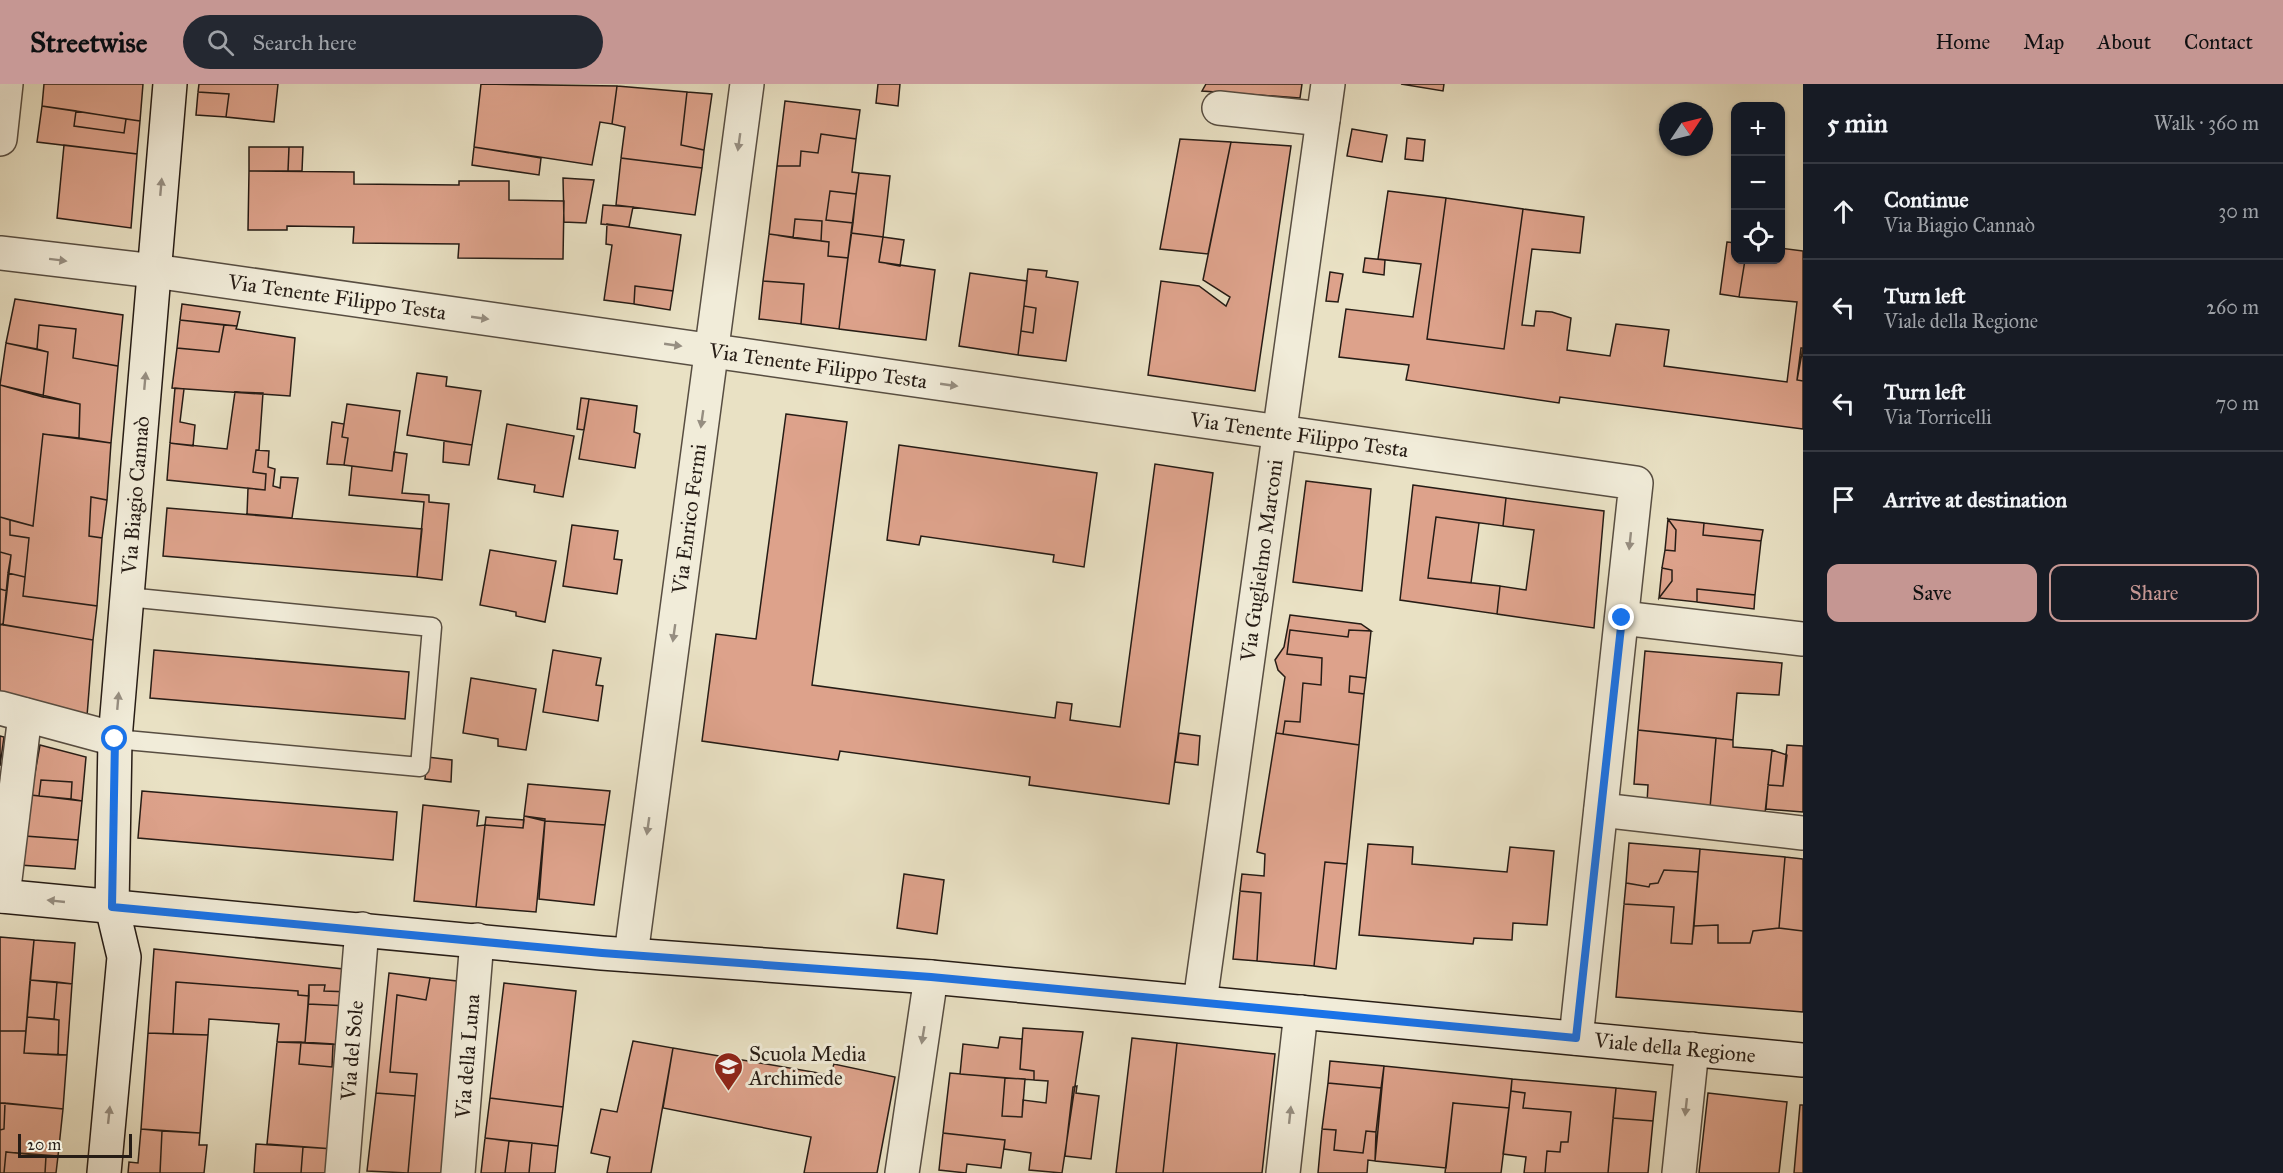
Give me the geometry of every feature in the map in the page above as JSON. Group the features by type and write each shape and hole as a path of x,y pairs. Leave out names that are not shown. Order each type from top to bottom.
{"street":[{"path":"0,139 6,84"},
{"name":"Via Biagio Cannaò","path":"104,1173 124,957 112,907 115,739 170,84"},
{"name":"Via Enrico Fermi","path":"631,955 747,84"},
{"name":"Via Guglielmo Marconi","path":"1200,1002 1328,84"},
{"path":"1219,108 1323,119"},
{"name":"Via Tenente Filippo Testa","path":"0,253 154,271 1636,483 1622,618"},
{"path":"1576,1038 1622,618 1803,639"},
{"path":"2,896 13,711 115,739"},
{"path":"1601,810 1803,832"},
{"name":"Viale della Regione","path":"2,896 631,955 931,977 1803,1060"},
{"name":"Via del Sole","path":"342,1173 362,929"},
{"name":"Via della Luna","path":"458,1173 477,940"},
{"path":"902,1173 931,977"},
{"path":"1283,1173 1301,1012"},
{"path":"1680,1173 1692,1049"}],"lane":[{"path":"115,739 420,766 432,627 127,597"}],"building":[{"path":"44,84 143,84 140,121 42,106"},
{"path":"199,84 278,84 274,122 226,117 229,94 198,92"},
{"path":"481,84 617,86 612,124 600,122 592,165 474,147"},
{"path":"878,84 900,84 898,106 876,103"},
{"path":"1206,84 1302,84 1300,98 1202,91"},
{"path":"1401,84 1444,84 1443,91"},
{"path":"617,86 687,92 681,145 704,150 702,168 621,158 625,127 612,124"},
{"path":"198,92 229,94 226,117 196,115"},
{"path":"687,92 712,94 704,150 681,145"},
{"path":"785,101 860,110 856,139 821,134 818,153 801,151 800,166 777,166"},
{"path":"42,106 76,111 74,126 124,133 126,119 140,121 137,154 37,142"},
{"path":"76,111 126,119 124,133 74,126"},
{"path":"1352,129 1387,135 1382,162 1347,156"},
{"path":"821,134 856,139 852,172 859,173 856,194 830,191 826,220 853,223 848,258 828,256 829,242 821,241 822,221 795,219 793,238 769,234 777,166 800,166 801,151 818,153"},
{"path":"1407,138 1425,140 1423,161 1405,159"},
{"path":"1180,139 1231,142 1208,254 1160,249"},
{"path":"1231,142 1291,146 1255,391 1148,375 1161,281 1199,286 1226,306 1230,297 1203,280"},
{"path":"64,145 137,154 131,228 57,218"},
{"path":"249,147 289,147 288,171 249,171"},
{"path":"289,147 303,147 302,171 288,171"},
{"path":"474,147 541,158 539,175 472,165"},
{"path":"621,158 702,168 695,215 616,205"},
{"path":"249,171 354,172 354,184 459,185 459,181 509,181 509,200 564,201 563,259 458,258 459,244 353,243 354,227 287,226 287,230 248,230"},
{"path":"859,173 890,176 883,237 851,233"},
{"path":"563,178 594,180 586,223 564,222"},
{"path":"830,191 856,194 853,223 826,220"},
{"path":"1388,191 1446,198 1427,339 1504,349 1523,209 1584,217 1580,253 1532,249 1522,325 1534,326 1536,311 1552,312 1571,318 1567,350 1610,356 1616,324 1669,330 1664,366 1787,382 1797,302 1739,297 1744,264 1785,264 1785,249 1803,251 1803,348 1797,380 1803,381 1803,429 1560,397 1559,403 1406,380 1409,365 1339,357 1346,309 1413,317 1421,264 1378,259"},
{"path":"1446,198 1523,209 1504,349 1427,339"},
{"path":"603,205 633,207 629,227 601,224"},
{"path":"795,219 822,221 821,241 793,238"},
{"path":"607,224 681,235 673,291 635,286 634,304 604,300 612,245 606,244"},
{"path":"851,233 883,237 879,262 935,270 926,340 839,329"},
{"path":"769,234 829,242 828,256 848,258 839,329 801,324 804,284 763,281"},
{"path":"883,237 904,240 900,266 879,262"},
{"path":"1727,242 1731,242 1731,264 1744,264 1739,297 1720,294"},
{"path":"1365,258 1385,260 1384,275 1363,272"},
{"path":"1028,269 1047,271 1046,277 1078,282 1066,361 1018,355 1021,331 1033,333 1036,308 1024,306"},
{"path":"1330,272 1343,274 1338,302 1326,301"},
{"path":"970,273 1027,281 1018,355 959,346"},
{"path":"763,281 804,284 801,324 759,319"},
{"path":"635,286 673,291 670,310 634,304"},
{"path":"15,299 123,315 118,366 73,358 76,329 39,325 37,349 6,343"},
{"path":"182,304 240,312 237,326 180,320"},
{"path":"1024,306 1036,308 1033,333 1021,331"},
{"path":"180,320 224,325 219,352 177,348"},
{"path":"39,325 76,329 73,358 118,366 111,443 79,438 80,404 43,397 48,352 37,349"},
{"path":"224,325 295,338 290,396 172,388 177,348 219,352"},
{"path":"6,343 48,352 43,397 0,385"},
{"path":"1801,348 1803,348 1803,381 1797,380"},
{"path":"417,373 447,377 446,386 481,391 472,445 407,435"},
{"path":"0,385 80,404 79,438 43,434 33,526 0,517"},
{"path":"175,388 184,389 180,422 195,425 193,446 170,443"},
{"path":"235,392 263,393 259,450 256,450 253,472 266,474 265,490 167,480 170,443 227,449"},
{"path":"581,398 589,399 584,430 577,429"},
{"path":"589,399 637,406 634,432 640,434 635,468 579,459"},
{"path":"347,404 400,411 392,471 344,465 348,438 342,437"},
{"path":"786,414 847,422 812,685 1055,718 1057,702 1072,704 1070,720 1120,727 1155,464 1213,473 1169,804 1029,785 1030,777 840,751 838,760 702,741 716,634 756,639"},
{"path":"332,422 344,424 342,437 348,438 344,465 327,464"},
{"path":"507,424 574,436 563,497 534,492 535,485 498,479"},
{"path":"43,434 111,443 107,500 91,497 89,536 102,538 97,606 23,596 29,538 10,535 10,520 33,526"},
{"path":"444,441 472,445 469,465 443,462"},
{"path":"899,445 1097,473 1084,567 1053,562 1054,555 921,536 919,545 887,540"},
{"path":"256,450 269,451 268,467 275,469 273,486 280,488 281,477 298,478 292,518 247,514 248,488 265,490 266,474 253,472"},
{"path":"394,452 407,454 402,493 429,495 429,502 449,504 442,580 417,577 424,502 349,495 352,466 392,471"},
{"path":"1306,481 1371,489 1362,591 1293,582"},
{"path":"1413,485 1506,498 1503,526 1436,517 1428,578 1500,586 1497,614 1400,600"},
{"path":"91,497 107,500 102,538 89,536"},
{"path":"1506,498 1604,511 1594,628 1497,614 1500,586 1526,590 1534,530 1503,526"},
{"path":"167,508 422,529 417,577 163,556"},
{"path":"0,517 10,520 10,535 29,538 25,577 8,573 11,555 0,552"},
{"path":"1436,517 1479,523 1471,583 1428,578"},
{"path":"1668,519 1704,523 1703,535 1761,541 1755,595 1697,589 1697,602 1659,598 1672,581 1672,570 1662,568 1665,550 1675,551 1676,530"},
{"path":"1668,519 1676,530 1675,551 1665,550"},
{"path":"1704,523 1763,530 1761,541 1703,535"},
{"path":"572,525 618,531 614,559 622,560 617,594 563,586"},
{"path":"490,550 556,561 545,622 516,616 516,612 480,605"},
{"path":"0,552 11,555 7,591 0,589"},
{"path":"1662,568 1672,570 1672,581 1659,598"},
{"path":"8,573 25,577 23,596 97,606 93,640 3,625"},
{"path":"0,589 7,591 3,625 0,624"},
{"path":"1697,589 1755,595 1754,609 1697,602"},
{"path":"1290,615 1361,624 1371,631 1349,630 1348,637 1290,630 1287,654 1322,658 1321,685 1303,683 1300,722 1285,721 1283,734 1276,733 1285,677 1278,670 1275,660 1284,647"},
{"path":"0,624 93,640 87,716 0,694"},
{"path":"1290,630 1348,637 1349,630 1371,631 1366,678 1350,676 1349,692 1364,694 1359,745 1283,734 1285,721 1300,722 1303,683 1321,685 1322,658 1287,654"},
{"path":"154,650 409,672 405,719 150,698"},
{"path":"553,650 601,658 596,685 603,686 598,721 543,712"},
{"path":"1645,651 1782,663 1779,695 1737,693 1733,740 1638,730"},
{"path":"1350,676 1366,678 1364,694 1349,692"},
{"path":"471,678 536,689 526,750 498,746 498,739 463,733"},
{"path":"1638,730 1716,738 1710,808 1647,803 1648,785 1634,784"},
{"path":"1179,733 1200,736 1198,765 1175,762"},
{"path":"1276,733 1359,745 1347,864 1325,862 1314,966 1257,961 1261,893 1240,891 1242,874 1264,876 1265,854 1257,852"},
{"path":"0,736 4,737 0,766"},
{"path":"1716,738 1733,740 1733,747 1772,750 1765,813 1710,808"},
{"path":"40,745 86,757 82,801 71,799 72,782 41,780 39,796 31,795"},
{"path":"1787,745 1803,746 1803,812 1766,809 1768,785 1783,786"},
{"path":"1772,750 1787,755 1783,786 1768,785"},
{"path":"427,757 452,760 451,782 425,779"},
{"path":"41,780 72,782 71,799 39,796"},
{"path":"528,784 610,791 605,825 545,821 524,816"},
{"path":"142,791 397,812 393,860 138,838"},
{"path":"31,795 82,801 78,840 25,836"},
{"path":"423,805 479,811 477,826 485,825 476,907 414,901"},
{"path":"524,816 545,819 536,912 476,907 485,825 523,828"},
{"path":"486,817 524,820 523,828 485,825"},
{"path":"545,821 605,825 594,905 539,899"},
{"path":"25,836 78,840 75,869 20,865"},
{"path":"1629,843 1700,849 1698,872 1664,870 1658,883 1650,884 1649,887 1626,883"},
{"path":"1368,844 1413,847 1412,864 1507,872 1510,847 1554,851 1547,925 1513,923 1512,940 1474,938 1473,944 1359,935"},
{"path":"1700,849 1785,857 1779,928 1753,931 1750,943 1718,943 1718,925 1694,926"},
{"path":"1785,857 1803,859 1803,931 1779,928"},
{"path":"1325,862 1347,864 1336,969 1314,966"},
{"path":"1664,870 1698,872 1692,944 1671,943 1674,907 1624,904 1626,883 1649,887 1650,884 1658,883"},
{"path":"904,874 944,880 937,934 897,928"},
{"path":"1240,891 1261,893 1257,961 1233,959"},
{"path":"1624,904 1674,907 1671,943 1692,944 1694,926 1718,925 1718,943 1750,943 1753,931 1779,928 1803,931 1803,1012 1616,997"},
{"path":"0,937 34,940 26,1031 0,1031"},
{"path":"34,940 75,943 72,984 30,980"},
{"path":"154,949 353,970 351,992 324,991 325,985 309,985 309,996 298,995 298,991 176,982 173,1034 148,1033"},
{"path":"389,973 430,978 426,1000 397,995 390,1072 417,1074 415,1096 376,1093"},
{"path":"430,978 466,982 444,1173 408,1173 417,1074 390,1072 397,995 426,1000"},
{"path":"30,980 57,982 54,1019 27,1017"},
{"path":"57,982 72,984 67,1055 58,1055 59,1020 54,1019"},
{"path":"176,982 298,991 298,995 309,996 305,1043 277,1042 279,1024 209,1019 208,1035 173,1034"},
{"path":"504,983 576,991 563,1107 490,1098"},
{"path":"309,985 325,985 324,991 351,992 349,1006 308,1004"},
{"path":"308,1004 349,1006 345,1045 305,1043"},
{"path":"27,1017 59,1020 58,1055 24,1053"},
{"path":"1023,1028 1083,1032 1062,1173 1029,1170 1031,1153 1004,1149 1005,1140 943,1133 950,1073 1005,1078 1002,1116 1022,1117 1023,1100 1046,1103 1048,1081 1034,1080 1034,1071 1020,1069"},
{"path":"0,1031 26,1031 24,1053 67,1055 63,1109 0,1103"},
{"path":"148,1033 208,1035 200,1133 141,1129"},
{"path":"1000,1037 1022,1039 1020,1069 1034,1071 1034,1080 960,1074 963,1044 998,1048"},
{"path":"1132,1038 1177,1043 1163,1173 1116,1173"},
{"path":"633,1041 673,1048 651,1173 607,1173 610,1157 591,1153 601,1109 617,1112"},
{"path":"277,1042 301,1042 299,1064 332,1067 333,1044 345,1045 334,1149 267,1144"},
{"path":"301,1042 333,1044 332,1067 299,1064"},
{"path":"1177,1043 1275,1054 1262,1173 1163,1173"},
{"path":"673,1048 830,1075 834,1064 895,1077 877,1173 804,1173 811,1137 663,1108"},
{"path":"1330,1061 1384,1066 1381,1088 1328,1083"},
{"path":"1384,1066 1512,1079 1509,1108 1453,1103 1446,1168 1375,1161"},
{"path":"1005,1078 1025,1079 1022,1117 1002,1116"},
{"path":"1512,1079 1616,1088 1608,1173 1545,1173 1547,1151 1560,1152 1561,1142 1568,1142 1571,1112 1523,1108 1525,1093 1511,1091"},
{"path":"1328,1083 1381,1088 1376,1132 1366,1131 1363,1153 1334,1150 1336,1130 1322,1129"},
{"path":"1077,1086 1076,1093 1099,1096 1091,1159 1065,1156 1073,1087"},
{"path":"1616,1088 1656,1092 1653,1121 1613,1118"},
{"path":"1511,1091 1525,1093 1523,1108 1571,1112 1568,1142 1561,1142 1560,1152 1547,1151 1545,1173 1524,1173 1526,1157 1503,1154"},
{"path":"376,1093 415,1096 408,1173 367,1171"},
{"path":"1708,1093 1787,1102 1779,1173 1699,1173"},
{"path":"490,1098 563,1107 558,1146 485,1138"},
{"path":"0,1103 5,1103 4,1129 0,1130"},
{"path":"5,1103 63,1109 58,1156 6,1152 4,1173 0,1173 0,1130 4,1129"},
{"path":"1453,1103 1509,1108 1501,1173 1445,1173"},
{"path":"1800,1105 1803,1105 1803,1173 1794,1173"},
{"path":"1613,1118 1653,1121 1648,1173 1608,1173"},
{"path":"141,1129 162,1131 160,1173 128,1173 129,1162 138,1163"},
{"path":"1322,1129 1336,1130 1334,1150 1363,1153 1366,1131 1376,1132 1375,1161 1368,1160 1367,1173 1318,1173"},
{"path":"162,1131 200,1133 199,1145 207,1145 204,1173 160,1173"},
{"path":"943,1133 1005,1140 1001,1168 967,1164 966,1173 939,1170"},
{"path":"485,1138 509,1141 505,1173 481,1173"},
{"path":"509,1141 532,1143 529,1173 505,1173"},
{"path":"532,1143 558,1146 555,1173 529,1173"},
{"path":"256,1144 303,1147 301,1173 254,1173"},
{"path":"303,1147 334,1149 332,1173 301,1173"},
{"path":"6,1152 46,1156 45,1173 4,1173"},
{"path":"46,1156 58,1156 56,1173 45,1173"}],"place":[{"name":"Scuola Media Archimede","path":"728,1092"}],"route":[{"path":"115,739 112,907 602,953 931,977 1576,1038 1622,618"}]}
